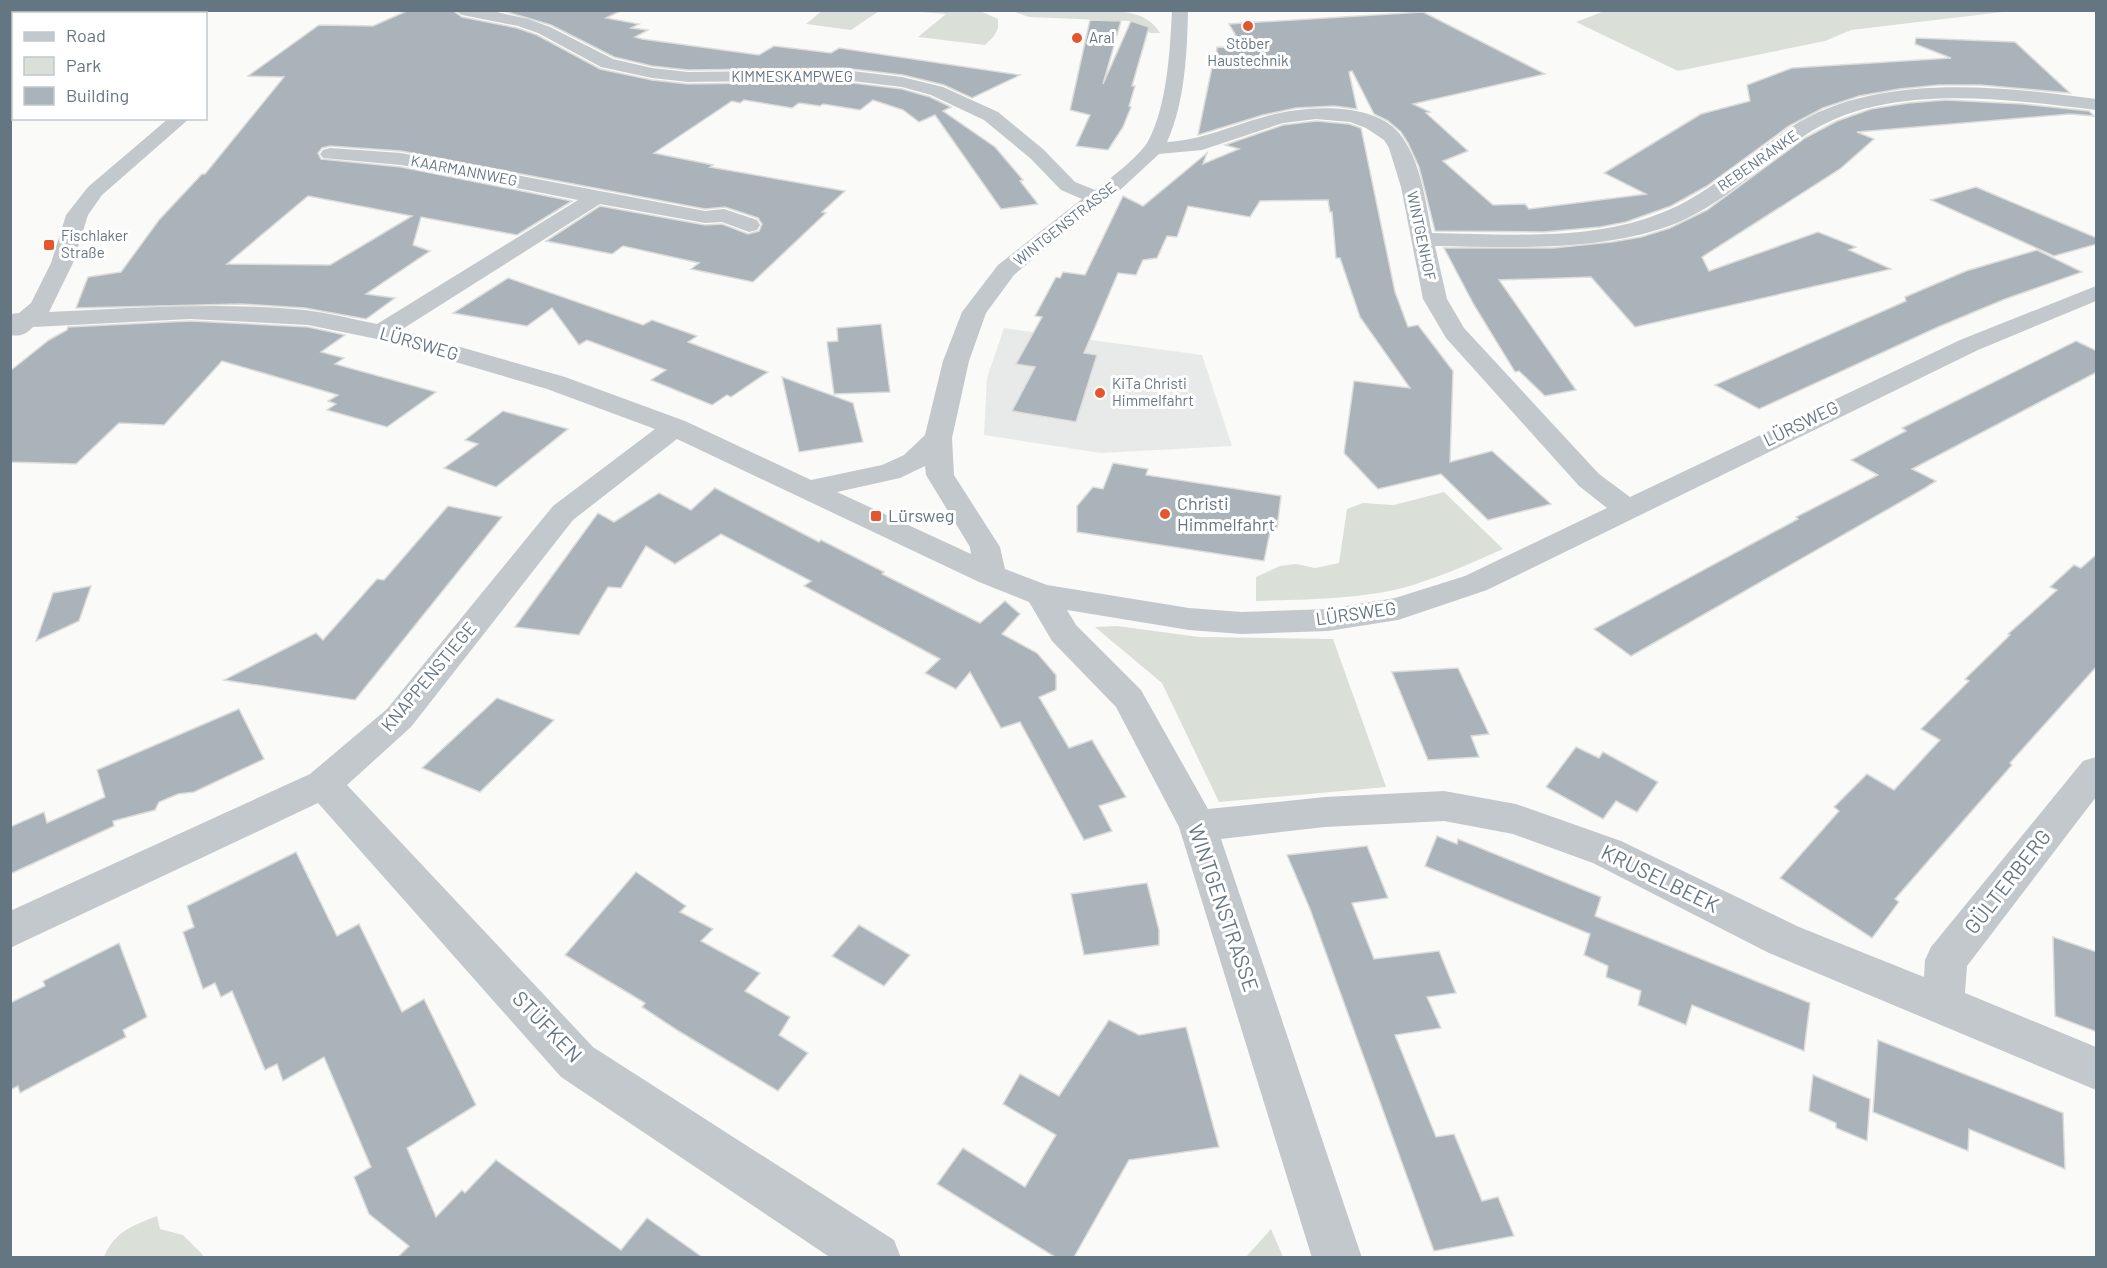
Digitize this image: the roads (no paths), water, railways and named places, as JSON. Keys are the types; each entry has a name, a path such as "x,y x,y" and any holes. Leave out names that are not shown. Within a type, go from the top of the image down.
{"street":[{"name":"KIMMESKAMPWEG","path":"462,10 522,22 544,30 607,63 652,73 699,77 844,75 902,82 937,91 991,116 1037,154 1068,186 1097,198"},
{"name":"WINTGENSTRASSE","path":"990,575 986,547 940,475 938,438 956,361 974,312 1006,270 1097,198 1154,148 1164,127 1171,99 1179,39 1180,10"},
{"name":"REBENRANKE","path":"1423,239 1536,240 1607,234 1660,222 1695,205 1818,119 1851,105 1907,96 1966,94 2029,95 2097,104"},
{"name":"WINTGENHOF","path":"1154,148 1177,148 1206,143 1274,120 1302,114 1332,114 1356,118 1378,127 1392,137 1402,152 1423,239 1433,295 1439,311 1455,333 1589,480 1629,508"},
{"path":"16,325 41,306 62,263 77,215 95,190 179,120"},
{"name":"KAARMANNWEG","path":"330,153 401,159 705,217 724,215 749,225"},
{"path":"381,332 597,198"},
{"name":"LÜRSWEG","path":"16,325 190,312 308,318 381,332 556,383 675,427 990,575 1041,595 1189,619 1242,623 1328,620 1398,609 1476,583 1969,345 2097,293"},
{"name":"KNAPPENSTIEGE","path":"10,930 323,784 399,718 563,513 675,427"},
{"path":"809,489 890,472 914,461 938,438"},
{"name":"WINTGENSTRASSE","path":"1041,595 1064,633 1129,699 1198,826 1337,1257"},
{"name":"GÜLTERBERG","path":"1943,1004 1946,960 2097,771"},
{"name":"STÜFKEN","path":"323,784 577,1062 876,1257"},
{"name":"KRUSELBEEK","path":"1198,826 1325,812 1444,806 1516,819 1607,852 1784,940 2097,1069"}],"place":[{"name":"Stöber Haustechnik","path":"1248,26"},
{"name":"Aral","path":"1077,38"},
{"name":"Fischlaker Straße","path":"49,245"},
{"name":"KiTa Christi Himmelfahrt","path":"1100,393"},
{"name":"Christi Himmelfahrt","path":"1165,514"},
{"name":"Lürsweg","path":"876,516"}]}
